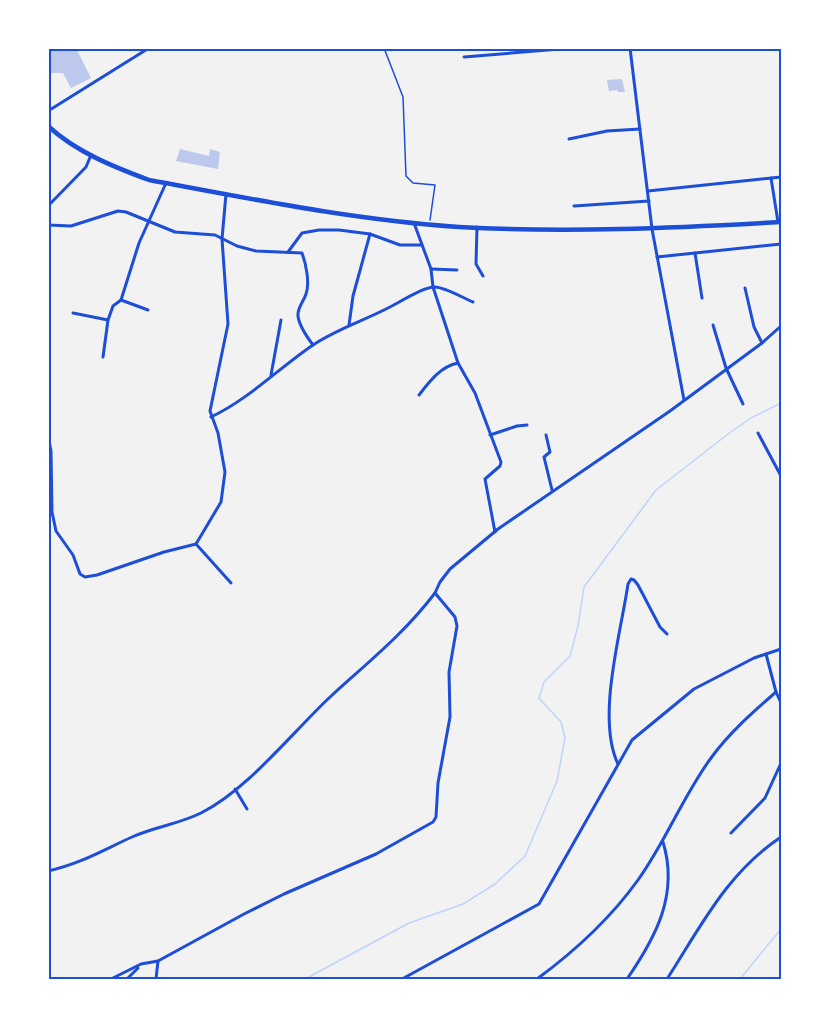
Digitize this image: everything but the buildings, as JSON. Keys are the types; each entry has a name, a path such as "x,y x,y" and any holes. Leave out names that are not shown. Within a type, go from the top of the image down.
{"highway":[{"path":"48,126 64,139 91,155 149,180 335,213 477,227 554,230 652,229 779,222"}],"street":[{"path":"48,111 147,48"},
{"path":"464,57 572,48"},
{"path":"630,48 652,229 684,400"},
{"path":"569,139 607,131 640,129"},
{"path":"48,206 86,167 91,155"},
{"path":"648,191 781,177"},
{"path":"771,178 779,222"},
{"path":"103,357 108,320 113,306 121,300 139,243 166,183"},
{"path":"48,436 51,451 50,511 56,531 73,555 80,574 85,577 97,575 164,552 196,544 221,502 225,483 218,433 211,417 212,396 228,324 222,239 226,194"},
{"path":"574,206 649,201"},
{"path":"48,225 70,226 118,211 135,214 175,232 211,234 237,246 256,251 299,252 304,256 308,291 299,308 298,316 303,330 313,345"},
{"path":"413,221 431,268 433,286 458,363 475,393 502,464 484,479 495,531"},
{"path":"477,227 476,264 483,276"},
{"path":"288,252 299,235 304,232 339,230 370,234 396,244 421,244"},
{"path":"349,325 353,296 370,234"},
{"path":"657,257 781,244"},
{"path":"695,253 702,298"},
{"path":"431,268 457,270"},
{"path":"211,417 271,377 313,345 349,325 376,315 433,286 472,302"},
{"path":"745,288 754,327 762,343"},
{"path":"121,300 148,310"},
{"path":"73,313 108,320"},
{"path":"271,377 281,320"},
{"path":"712,325 726,368 743,404"},
{"path":"48,871 84,861 138,834 201,813 235,789 268,760 335,693 393,642 435,592 450,569 495,531 552,490 613,451 762,343 781,326"},
{"path":"419,395 440,371 451,364 458,363"},
{"path":"490,435 527,425"},
{"path":"758,433 781,476"},
{"path":"546,435 550,452 544,458 552,490"},
{"path":"196,544 231,583"},
{"path":"618,764 611,736 610,694 628,584 631,579 634,579 638,585 660,627 667,634"},
{"path":"111,979 141,964 158,961 244,914 376,854 433,822 436,817 438,783 450,717 449,672 457,626 455,617 435,592"},
{"path":"402,979 538,904 580,835 632,740 694,689 754,658 781,649"},
{"path":"766,654 781,704"},
{"path":"537,979 596,930 639,879 711,759 749,717 776,692"},
{"path":"731,833 765,798 781,763"},
{"path":"235,789 247,809"},
{"path":"667,979 727,886 751,859 781,837"},
{"path":"627,979 642,958 668,895 668,858 662,841"},
{"path":"156,979 158,961"},
{"path":"127,979 141,964"}],"path":[{"path":"384,48 403,97 406,176 413,183 435,185 430,223"}],"waterway":[{"path":"305,979 409,923 463,904 495,884 525,856 557,781 565,738 561,722 539,698 544,682 570,656 578,626 584,587 656,490 728,434 751,418 781,403"},
{"path":"740,979 781,929"}]}
